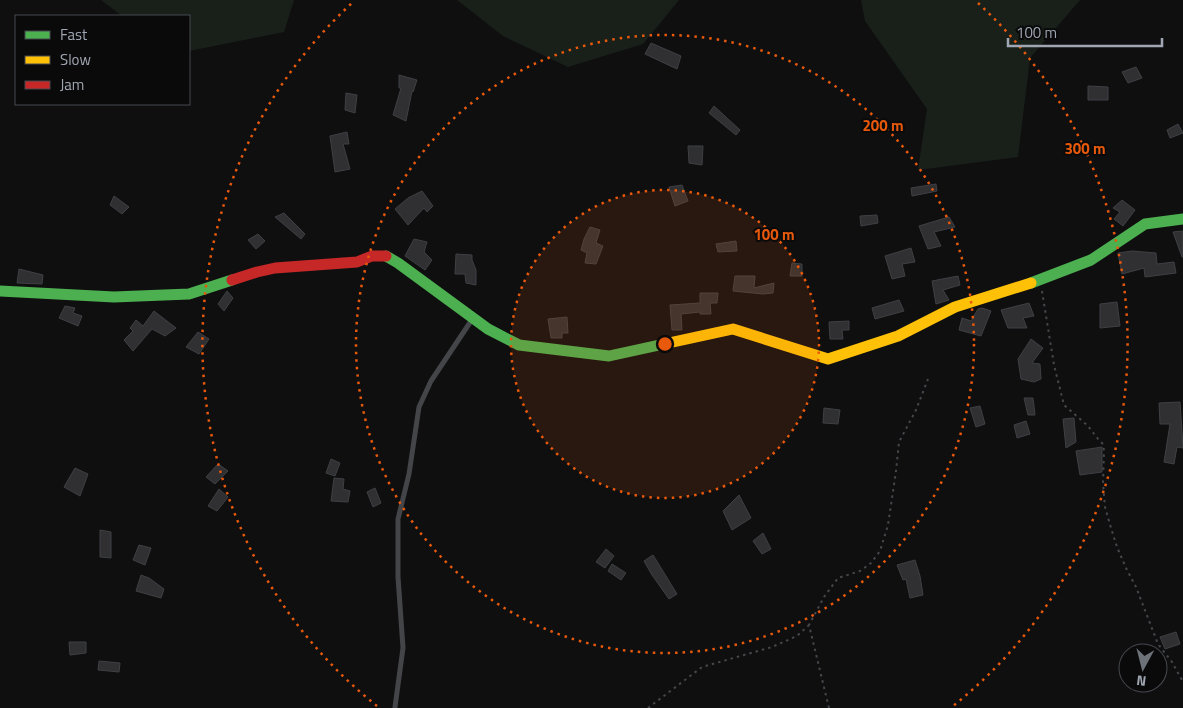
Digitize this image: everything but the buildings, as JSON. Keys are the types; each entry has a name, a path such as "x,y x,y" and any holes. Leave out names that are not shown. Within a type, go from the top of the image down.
{"street":[{"path":"0,291 114,297 189,294 275,268 357,262 372,256 386,256 488,329 519,345 609,356 732,329 828,359 898,336 955,307 1040,280 1091,260 1145,224 1183,219"}],"lane":[{"path":"395,707 403,648 398,577 398,520 409,474 419,407 431,381 474,318"}],"path":[{"path":"1040,280 1054,365 1064,405 1088,426 1103,444 1105,507 1117,547 1136,587 1158,644 1172,662 1183,682"},
{"path":"648,708 702,667 772,647 797,636 809,625 824,597 838,578 860,571 871,563 880,551 888,525 899,442 916,410 928,379"},
{"path":"809,625 829,708"}],"shaded area":[{"path":"101,0 294,0 284,32 190,51 190,15 121,15"},
{"path":"457,0 679,0 643,44 568,67 503,36"},
{"path":"861,0 1080,0 1030,58 1018,157 918,170 927,109 865,21"}],"traffic: fast":[{"path":"1031,283 1091,260 1145,224 1183,219"},
{"path":"386,256 488,329 519,345 609,356 664,344"},
{"path":"0,291 114,297 189,294 232,280"}],"traffic: slow":[{"path":"664,344 733,329 828,359 898,336 955,307 1031,283"}],"traffic: jam":[{"path":"232,280 275,268 357,262 372,256 386,256"}]}
